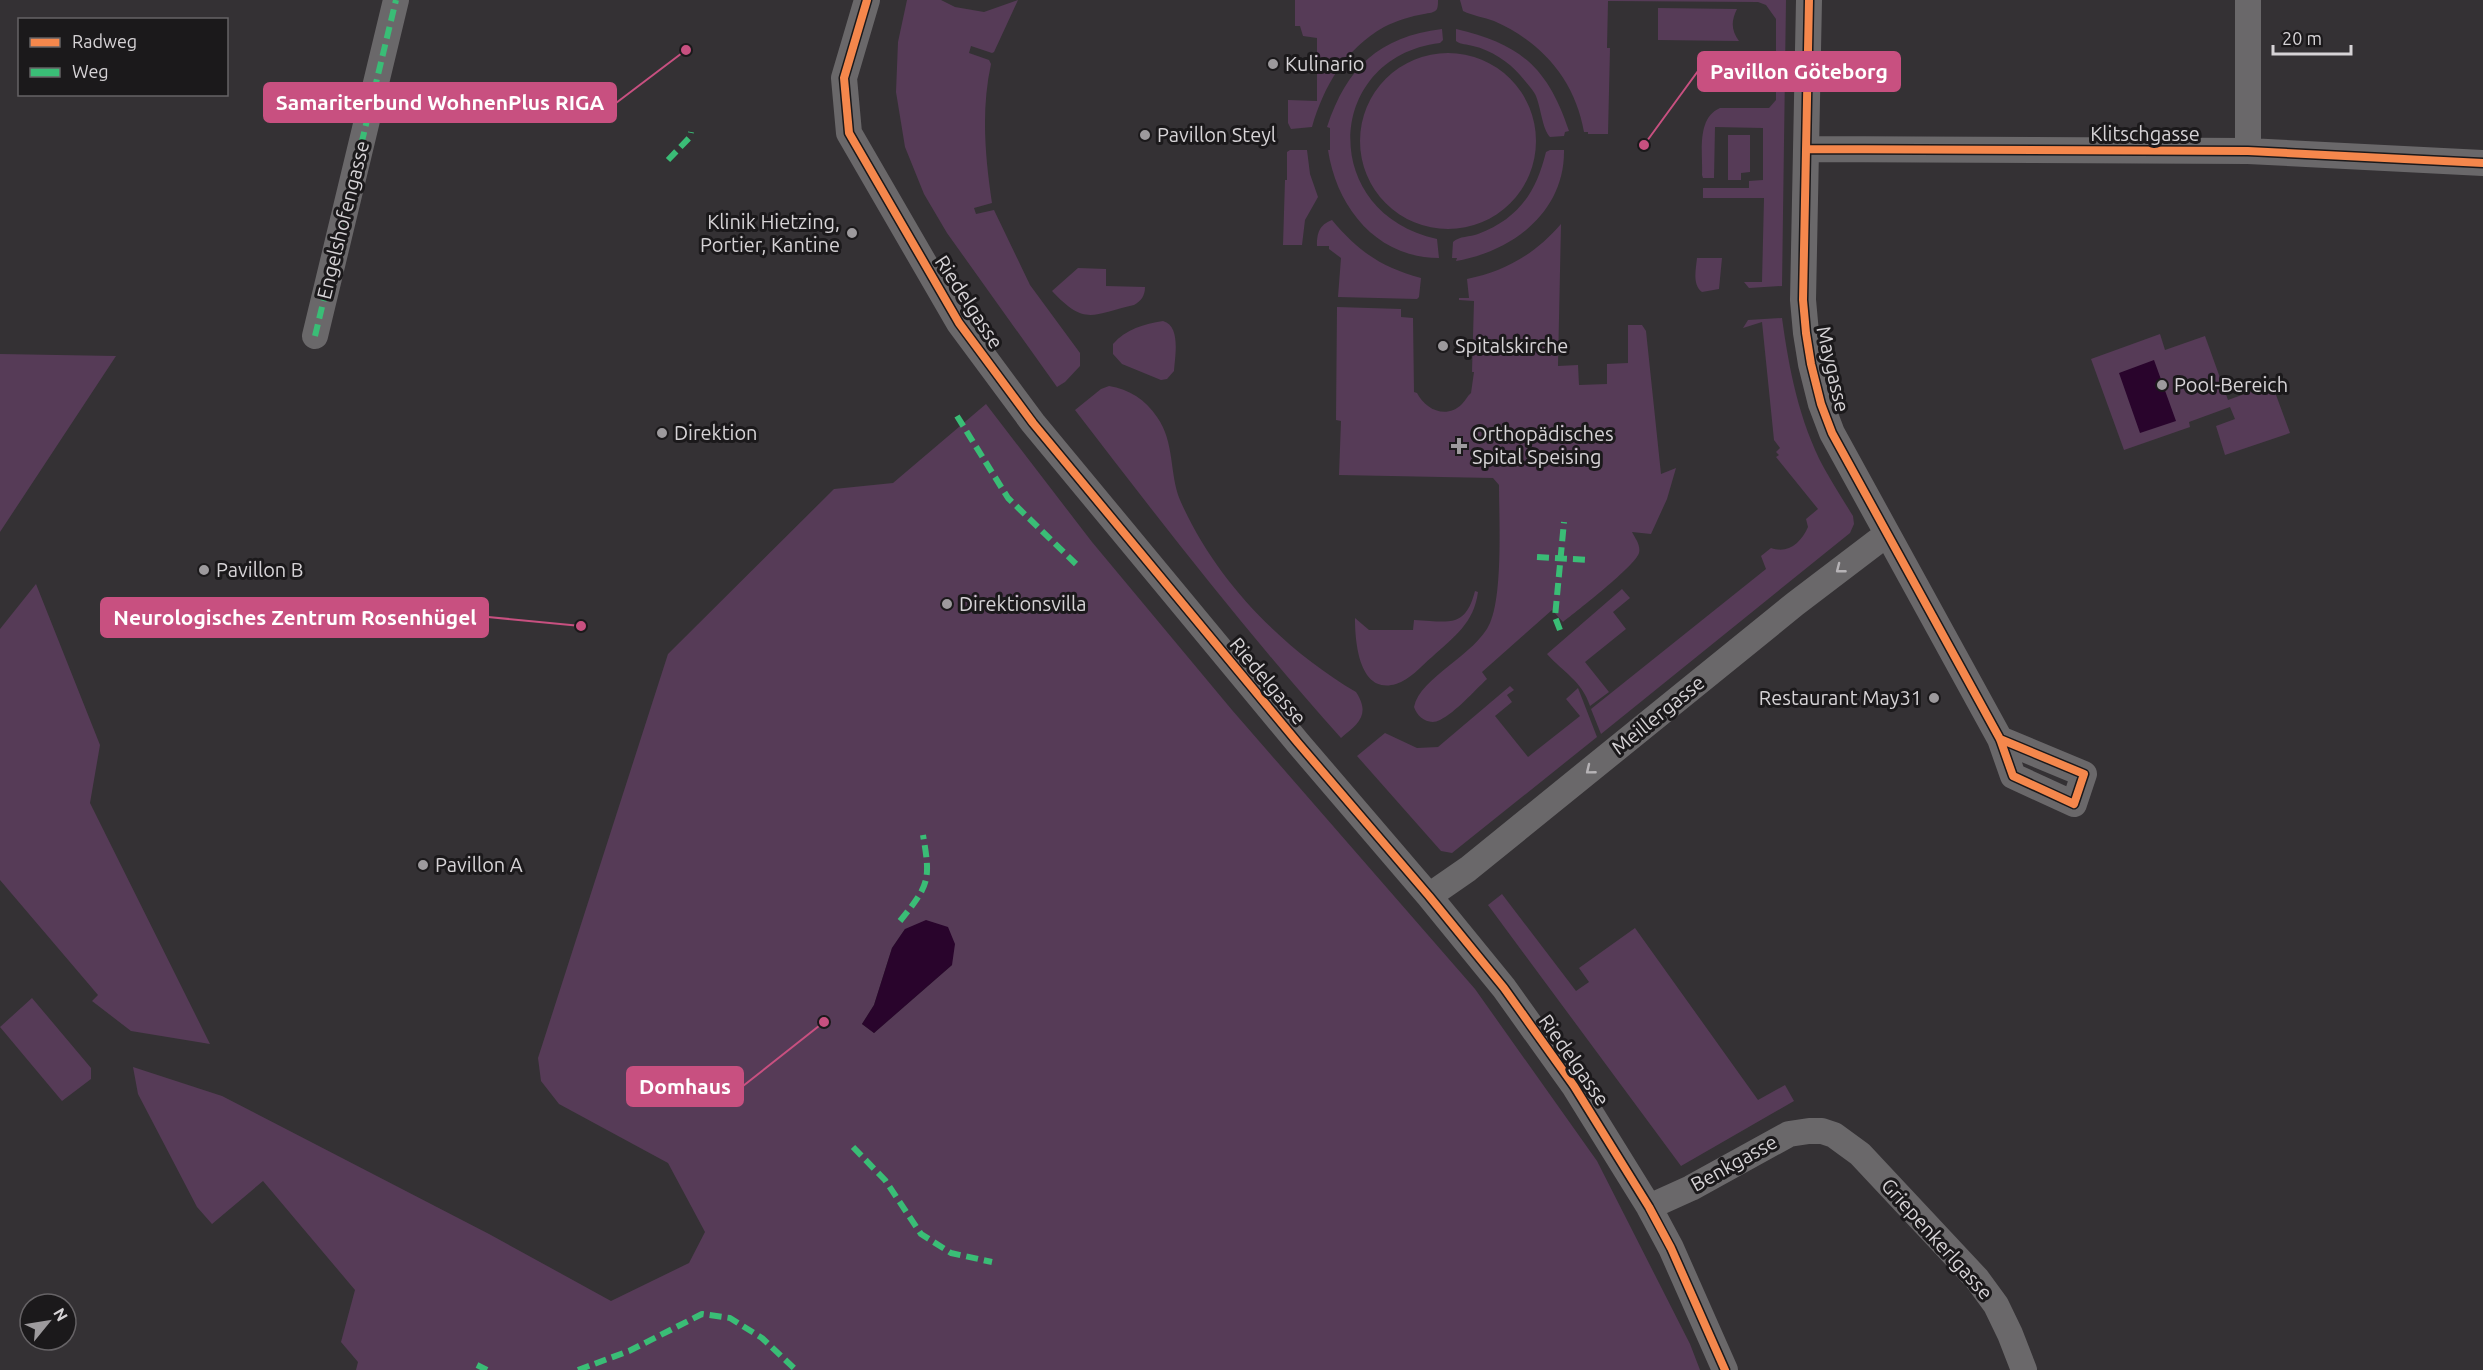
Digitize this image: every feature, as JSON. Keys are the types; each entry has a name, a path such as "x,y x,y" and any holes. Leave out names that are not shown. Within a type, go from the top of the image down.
{"street":[{"name":"Engelshofengasse","path":"315,336 396,0"},
{"name":"Riedelgasse","path":"867,0 844,78 849,133 959,323 1041,433 1298,743 1430,896 1504,988 1574,1086 1649,1207 1671,1248 1725,1370"},
{"name":"Maygasse","path":"1809,0 1803,300 1811,364 1821,404 1833,433 2000,739"},
{"path":"2248,0 2248,151"},
{"name":"Klitschgasse","path":"1807,149 2248,151 2483,163"},
{"name":"Meillergasse","path":"1430,896 1468,869 1795,604 1887,534"},
{"name":"Benkgasse","path":"1649,1207 1691,1188 1782,1137 1799,1132 1822,1131"},
{"name":"Griepenkerlgasse","path":"1822,1131 1845,1141 1860,1154 1977,1279 1996,1305 2024,1370"}],"shaded area":[{"path":"907,0 941,0 955,7 984,12 1018,0 994,52 971,46 969,53 989,60 991,64 986,99 985,133 992,203 974,208 976,214 994,210 1030,285 1080,353 1080,366 1057,387 947,233 924,194 905,147 896,92 898,42"},
{"path":"1295,0 1438,1 1435,11 1409,17 1384,27 1358,46 1347,57 1330,83 1312,127 1291,129 1288,123 1288,100 1317,101 1317,38 1303,36 1300,26 1295,26"},
{"path":"1460,0 1786,0 1782,286 1749,288 1744,282 1762,282 1764,198 1703,198 1703,188 1749,188 1749,181 1763,180 1763,128 1715,127 1714,178 1703,178 1702,175 1702,137 1707,120 1720,108 1769,108 1776,100 1776,19 1766,5 1758,2 1608,1 1607,48 1610,48 1608,134 1588,134 1584,132 1573,96 1554,65 1527,40 1511,30 1494,21 1463,11"},
{"path":"1658,8 1737,9 1733,25 1734,33 1739,41 1658,40"},
{"path":"1442,29 1443,40 1440,43 1402,54 1374,76 1357,104 1350,136 1355,169 1371,199 1398,224 1437,239 1439,258 1417,256 1397,249 1379,239 1364,226 1351,210 1333,172 1328,150 1330,150 1330,128 1327,127 1345,88 1368,58 1400,39"},
{"path":"1456,29 1498,42 1529,62 1552,91 1569,131 1565,132 1564,136 1550,137 1530,86 1505,61 1480,48 1456,41"},
{"path":"1448,53 1482,60 1497,68 1510,79 1521,92 1529,107 1536,141 1529,175 1521,190 1510,203 1497,214 1482,222 1448,229 1414,222 1399,214 1386,203 1375,190 1367,175 1360,141 1367,107 1375,92 1386,79 1399,68 1414,60"},
{"path":"1728,135 1750,135 1750,172 1741,173 1741,180 1728,180"},
{"path":"1307,150 1310,174 1318,197 1305,220 1302,245 1283,245 1287,152"},
{"path":"1564,150 1562,172 1556,192 1546,209 1532,225 1516,238 1497,248 1456,261 1457,258 1452,258 1455,240 1492,228 1504,221 1523,203 1537,180 1546,152"},
{"path":"1332,220 1361,250 1394,269 1421,278 1419,297 1417,299 1338,297 1341,258 1329,249 1329,246 1317,246 1320,230 1324,224"},
{"path":"1561,224 1558,366 1578,365 1579,385 1607,384 1607,364 1628,363 1628,325 1642,325 1646,331 1661,474 1676,468 1667,499 1651,534 1632,532 1639,547 1639,553 1627,568 1563,622 1552,610 1482,672 1487,679 1458,707 1436,722 1428,721 1421,717 1414,707 1418,696 1426,686 1483,635 1494,610 1499,575 1499,485 1493,478 1339,475 1341,421 1336,420 1337,307 1401,309 1401,317 1413,318 1414,392 1431,408 1443,412 1456,409 1471,393 1474,372 1472,372 1474,301 1459,300 1459,298 1469,298 1467,279 1481,276 1519,260 1541,244"},
{"path":"1697,258 1722,258 1719,289 1702,292 1699,289 1695,276"},
{"path":"1078,268 1106,269 1106,286 1145,287 1143,296 1134,305 1098,314 1081,313 1063,302 1052,291"},
{"path":"1782,318 1792,375 1808,432 1824,468 1853,516 1854,524 1850,533 1601,734 1591,709 1766,569 1761,556 1771,548 1783,550 1798,542 1808,527 1806,519 1818,509 1776,457 1779,455 1776,452 1780,448 1774,440 1762,322 1743,328 1748,320"},
{"path":"1163,321 1169,324 1176,342 1174,371 1167,379 1161,380 1122,364 1113,354 1113,344 1124,334 1142,326"},
{"name":"Pool-Bereich","path":"2160,334 2165,350 2205,336 2228,400 2272,384 2290,433 2225,455 2216,426 2235,419 2230,407 2189,422 2190,427 2124,450 2091,359"},
{"path":"0,354 116,356 0,532"},
{"path":"2154,360 2176,421 2140,433 2119,373"},
{"path":"1109,386 1136,396 1148,405 1157,417 1167,437 1180,500 1212,558 1232,584 1253,610 1302,655 1356,692 1362,713 1353,728 1341,738 1238,617 1075,410 1101,389"},
{"path":"986,404 1092,542 1232,710 1475,989 1597,1161 1690,1344 1700,1370 356,1370 358,1362 341,1342 355,1290 263,1181 212,1224 197,1207 138,1094 133,1067 222,1096 489,1234 611,1301 689,1263 705,1232 668,1163 559,1104 541,1081 538,1058 668,654 834,489 893,483","holes":["905,929 952,965 874,1033 862,1024 874,1005 892,948"]},
{"path":"36,584 100,745 90,803 210,1044 131,1031 92,1001 98,995 0,880 0,629"},
{"path":"1622,589 1630,598 1613,612 1626,629 1585,662 1609,692 1590,706 1587,697 1577,683 1547,654"},
{"path":"1475,591 1478,592 1476,603 1462,629 1411,676 1396,684 1384,685 1374,682 1367,674 1358,652 1355,618 1369,630 1413,630 1414,620 1445,622 1460,618 1471,603"},
{"path":"1510,686 1514,690 1507,695 1512,702 1495,716 1528,757 1580,716 1566,699 1578,688 1597,737 1452,853 1441,851 1357,756 1385,733 1417,748 1438,747"},
{"path":"1502,894 1576,991 1589,982 1579,968 1635,928 1758,1100 1785,1085 1794,1101 1681,1166 1488,905"},
{"path":"926,920 948,927 955,944 952,965 874,1033 862,1024 874,1005 892,948 905,929"},
{"path":"32,998 91,1068 91,1079 62,1101 0,1027"}],"marked path":[{"path":"315,336 396,0"},
{"path":"668,160 690,137 691,132"},
{"path":"957,416 1008,498 1076,564"},
{"path":"1560,630 1555,617 1564,522"},
{"path":"1537,557 1588,560"},
{"path":"900,921 917,899 925,882 927,863 923,835"},
{"path":"853,1147 885,1180 921,1234 951,1253 992,1262"},
{"path":"578,1370 629,1351 702,1314 730,1318 762,1338 796,1370"},
{"path":"477,1365 487,1370"}],"cycle path":[{"path":"867,0 844,78 849,133 959,323 1033,423 1504,988 1574,1086 1649,1207 1671,1248 1725,1370"},
{"path":"1809,0 1803,300 1811,364 1821,404 1832,433 2000,739 2013,776 2074,804 2084,774 2000,739"},
{"path":"1807,149 2248,151 2483,163"}],"place":[{"name":"Samariterbund WohnenPlus RIGA","path":"686,50"},
{"name":"Kulinario","path":"1273,64"},
{"name":"Pavillon Steyl","path":"1145,135"},
{"name":"Pavillon Göteborg","path":"1644,145"},
{"name":"Klinik Hietzing, Portier, Kantine","path":"852,233"},
{"name":"Spitalskirche","path":"1443,346"},
{"name":"Pool-Bereich","path":"2162,385"},
{"name":"Direktion","path":"662,433"},
{"name":"Orthopädisches Spital Speising","path":"1459,446"},
{"name":"Pavillon B","path":"204,570"},
{"name":"Direktionsvilla","path":"947,604"},
{"name":"Neurologisches Zentrum Rosenhügel","path":"581,626"},
{"name":"Restaurant May31","path":"1934,698"},
{"name":"Pavillon A","path":"423,865"},
{"name":"Domhaus","path":"824,1022"}]}
